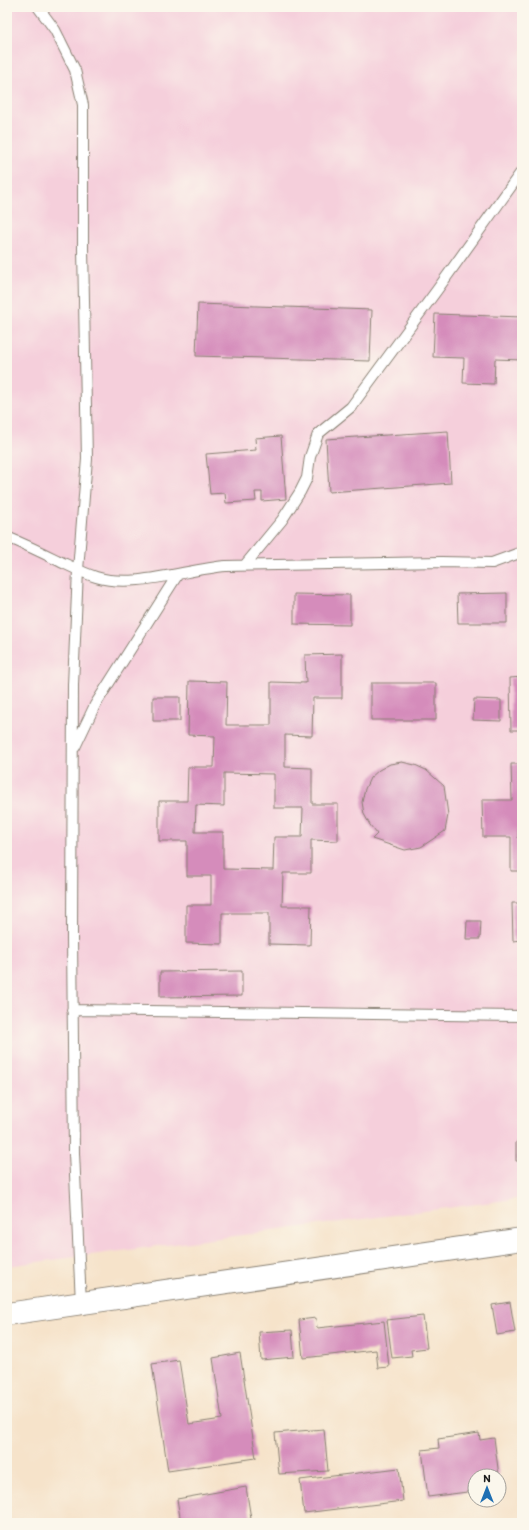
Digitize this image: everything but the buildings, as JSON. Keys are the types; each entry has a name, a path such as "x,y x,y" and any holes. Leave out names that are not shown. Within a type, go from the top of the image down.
{"main road":[{"path":"7,1314 522,1239"}],"lane":[{"path":"38,7 54,30 75,70 83,105 83,248 87,459 78,570 73,685 72,936 74,1153 81,1303"},
{"path":"245,565 282,520 300,492 306,478 310,457 318,434 351,407 522,171"},
{"path":"7,537 97,578 117,580 138,580 207,568 245,565 441,562 492,563 522,552"},
{"path":"73,751 95,705 178,574"},
{"path":"72,1010 522,1016"}],"shaded area":[{"path":"7,7 522,7 522,1198 7,1266"}]}
